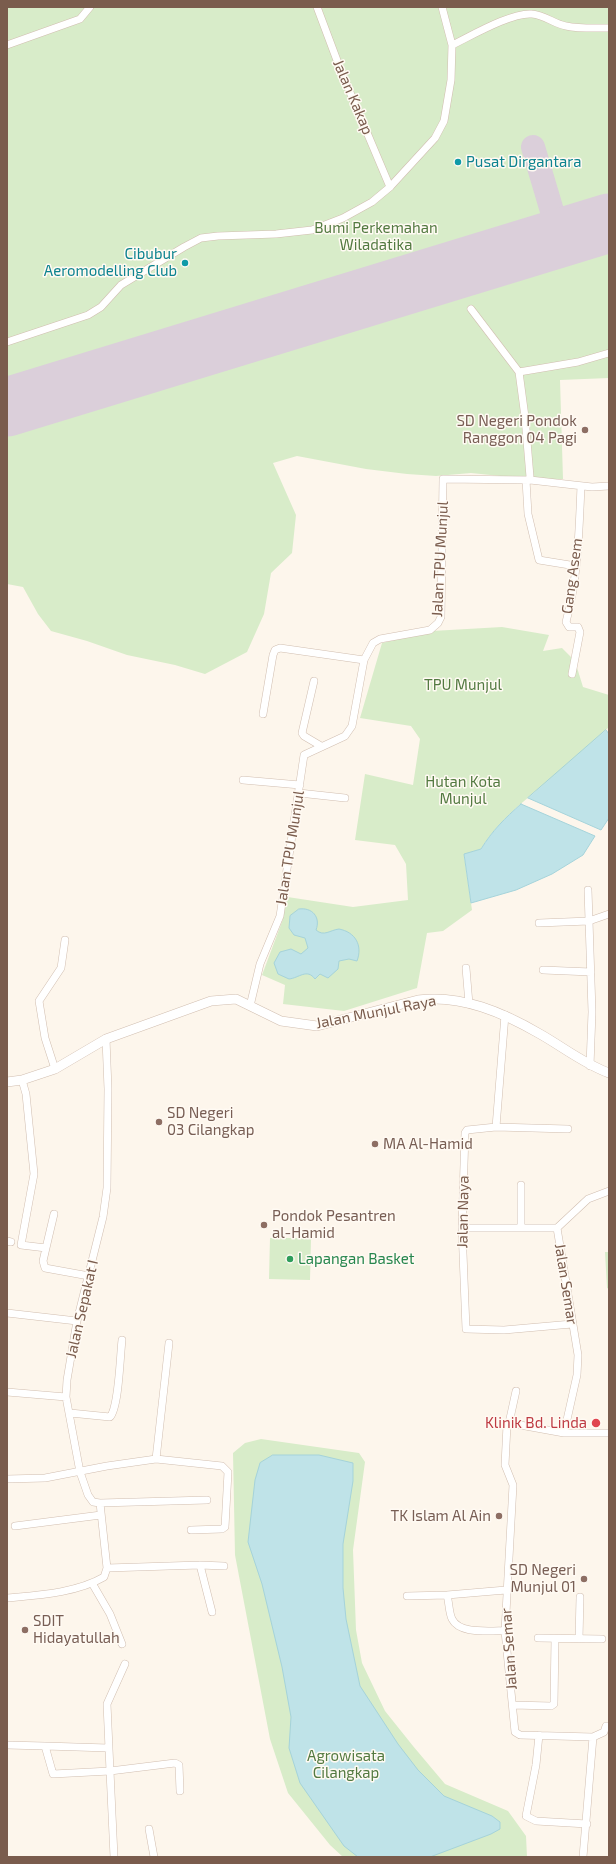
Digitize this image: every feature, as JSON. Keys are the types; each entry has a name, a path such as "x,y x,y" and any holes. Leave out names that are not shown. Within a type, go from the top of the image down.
{"street":[{"path":"7,45 80,19 90,7"},
{"name":"Jalan Kakap","path":"317,7 341,71 390,187"},
{"path":"7,342 88,315 102,307 122,285 201,238 276,234 312,230 343,218 372,202 390,187 435,138 444,121 451,80 452,44 442,7"},
{"path":"452,44 495,24 526,14 543,16 555,23 567,27 609,28"},
{"path":"471,309 519,372 525,417 528,514 539,560 576,566"},
{"path":"519,372 573,363 609,353"},
{"name":"Jalan TPU Munjul","path":"250,1006 260,964 280,916 304,755 346,736 350,732 364,660 373,643 380,639 430,630 438,623 441,609 443,479 528,478 581,486 609,486"},
{"name":"Gang Asem","path":"572,674 574,656 580,630 578,628 570,627 566,622 573,598 581,486"},
{"path":"263,714 275,650 280,648 364,660"},
{"path":"314,681 302,733 304,736 321,746"},
{"path":"243,780 300,785"},
{"path":"299,793 345,798"},
{"path":"588,890 591,972 590,1066"},
{"path":"539,922 589,922 609,914"},
{"path":"55,1069 45,1038 39,1001 61,968 65,940"},
{"path":"466,968 469,1004"},
{"path":"542,970 591,972"},
{"name":"Jalan Munjul Raya","path":"7,1082 22,1080 55,1069 106,1039 211,1001 236,999 281,1021 317,1026 378,1010 435,998 469,1004 505,1016 540,1034 590,1066 609,1073"},
{"path":"505,1016 496,1127 568,1129"},
{"name":"Jalan Sepakat I","path":"100,1503 93,1502 88,1495 80,1472 66,1397 67,1380 77,1321 103,1217 107,1188 108,1089 106,1039"},
{"path":"22,1080 26,1094 34,1174 21,1245 46,1248"},
{"name":"Jalan Naya","path":"496,1127 470,1129 465,1133 462,1228 466,1329 504,1330 572,1324"},
{"path":"521,1185 521,1227"},
{"path":"557,1228 588,1199 609,1192"},
{"path":"54,1214 43,1261 45,1268 89,1276"},
{"name":"Jalan Semar","path":"462,1228 557,1228 579,1367 564,1433"},
{"path":"7,1313 77,1321"},
{"path":"70,1413 110,1417 116,1400 122,1340"},
{"path":"156,1459 169,1343"},
{"name":"Jalan Semar","path":"516,1391 509,1423 507,1425 506,1465 513,1484 506,1590 505,1631 513,1705 514,1732 516,1734 593,1737"},
{"path":"7,1392 66,1397"},
{"path":"509,1423 564,1433 609,1433"},
{"path":"7,1480 45,1478 156,1459 222,1466 226,1468 228,1472 225,1528 192,1530"},
{"path":"7,1598 36,1595 92,1583 104,1577 108,1568 100,1503 208,1500"},
{"path":"15,1526 101,1515"},
{"path":"108,1568 200,1565 224,1566"},
{"path":"200,1565 212,1612"},
{"path":"92,1583 110,1614 122,1644"},
{"path":"407,1596 447,1595 506,1590"},
{"path":"447,1595 451,1618 457,1626 467,1629 505,1631"},
{"path":"579,1639 580,1597"},
{"path":"538,1638 602,1639"},
{"path":"513,1705 551,1706 554,1704 555,1639"},
{"path":"114,1857 107,1704 125,1664"},
{"path":"583,1857 587,1824 593,1737 604,1732 606,1726 609,1726"},
{"path":"539,1735 536,1765 526,1816 536,1821 587,1824"},
{"path":"7,1745 108,1748"},
{"path":"45,1746 53,1774 110,1771 178,1763 180,1769 180,1790"},
{"path":"149,1829 154,1857"}],"green space":[{"name":"Bumi Perkemahan Wiladatika","path":"7,7 609,7 609,378 560,380 563,479 530,479 471,473 436,476 407,474 366,469 297,456 273,463 296,515 292,553 271,573 264,614 247,652 205,674 175,665 127,655 87,641 51,631 38,614 23,587 7,584"},
{"path":"502,627 549,635 543,651 562,648 575,661 583,687 609,695 609,727 570,763 516,808 497,827 481,849 464,855 472,910 443,931 427,933 417,988 344,1011 283,1004 285,985 262,975 283,919 281,896 353,907 408,900 406,864 395,845 355,840 365,774 413,785 420,739 411,726 360,718 382,643 432,631"},
{"name":"Lapangan Basket","path":"270,1238 311,1238 310,1280 269,1279"},
{"path":"605,1252 609,1252 609,1289 607,1288"},
{"name":"Agrowisata Cilangkap","path":"261,1439 359,1453 365,1462 353,1550 356,1630 362,1663 385,1711 445,1784 508,1811 526,1836 527,1857 343,1857 330,1845 288,1793 270,1739 235,1555 233,1453 245,1443"}],"water":[{"path":"606,730 609,734 609,818 601,830 528,798"},
{"path":"521,804 595,836 583,855 552,874 516,890 471,903 464,854 481,849 499,825"},
{"path":"299,909 311,911 314,914 317,921 316,930 319,932 324,933 339,929 353,936 359,950 357,961 349,959 339,961 338,969 328,978 320,974 315,979 309,974 303,974 289,979 278,974 274,963 280,952 291,949 301,954 308,948 305,938 294,935 289,928 290,916"},
{"name":"Agrowisata Cilangkap","path":"273,1455 319,1455 353,1463 353,1481 343,1544 343,1588 346,1619 360,1686 398,1744 418,1770 444,1796 492,1816 500,1822 500,1829 491,1834 430,1857 358,1857 344,1846 300,1783 289,1748 291,1717 282,1667 262,1584 248,1542 255,1480 260,1463"}],"taxiway":[{"path":"533,147 560,238"}],"runway":[{"path":"7,407 609,223"}],"place":[{"name":"Pusat Dirgantara","path":"458,162"},
{"name":"Cibubur Aeromodelling Club","path":"185,263"},
{"name":"SD Negeri Pondok Ranggon 04 Pagi","path":"585,430"},
{"name":"SD Negeri 03 Cilangkap","path":"159,1122"},
{"name":"MA Al-Hamid","path":"375,1144"},
{"name":"Pondok Pesantren al-Hamid","path":"264,1225"},
{"name":"Lapangan Basket","path":"290,1259"},
{"name":"Klinik Bd. Linda","path":"596,1423"},
{"name":"TK Islam Al Ain","path":"499,1516"},
{"name":"SD Negeri Munjul 01","path":"584,1579"},
{"name":"SDIT Hidayatullah","path":"25,1630"}],"park label":[{"name":"TPU Munjul","path":"463,685"},
{"name":"Hutan Kota Munjul","path":"463,790"}]}
